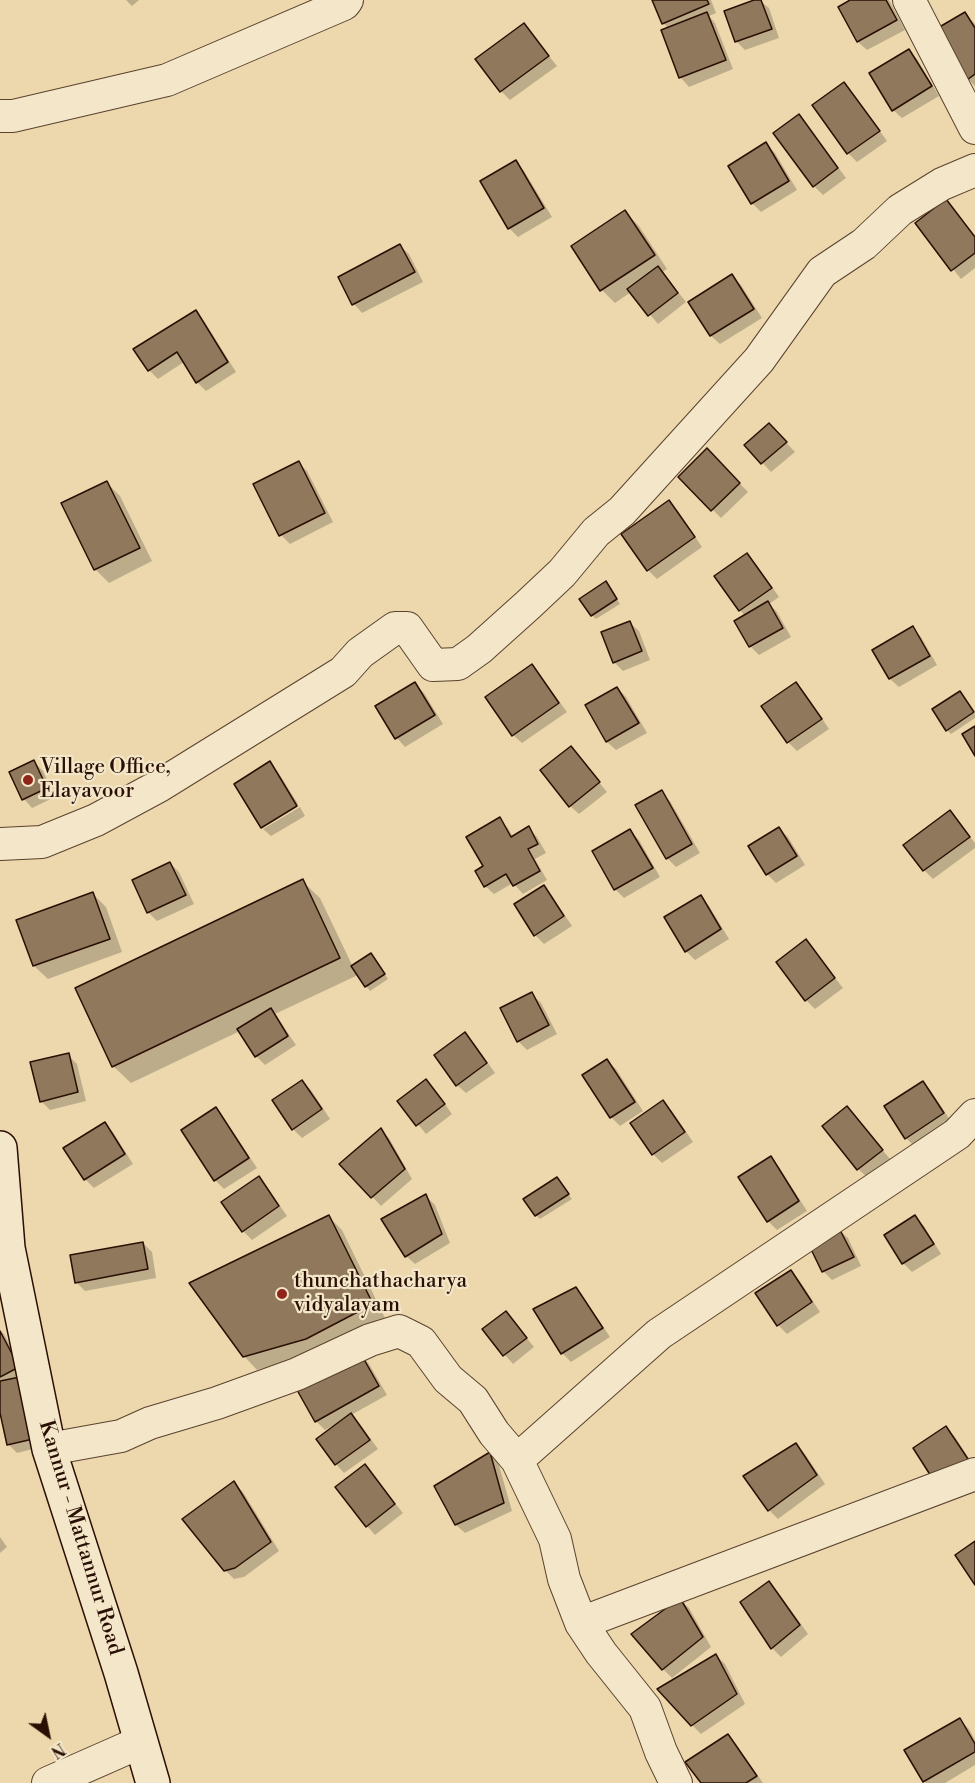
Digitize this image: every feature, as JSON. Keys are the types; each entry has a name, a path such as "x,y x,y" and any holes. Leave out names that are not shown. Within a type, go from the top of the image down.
{"main road":[{"name":"Kannur - Mattannur Road","path":"0,1148 4,1251 49,1449 121,1672 153,1783"}],"street":[{"path":"0,116 13,116 167,81 344,4 347,0"},
{"path":"909,0 975,128"},
{"path":"0,844 42,842 96,820 159,786 343,672 360,652 395,628 407,628 433,665 458,664 528,605 562,573 596,532 622,511 759,360 822,272 864,243 900,210 942,184 975,170"},
{"path":"518,1460 659,1334 957,1134 975,1115"},
{"path":"49,1449 120,1436 297,1374 370,1341 399,1331 421,1342 448,1379 473,1400 494,1433 518,1460 555,1539 564,1579 581,1623 601,1653 645,1708 661,1752 676,1783"},
{"path":"581,1623 975,1474"},
{"path":"48,1783 141,1742"}],"building":[{"path":"652,0 707,0 709,4 662,24"},
{"path":"754,0 761,0 772,29 735,42 724,11"},
{"path":"850,0 886,0 897,20 857,42 838,7"},
{"path":"707,12 726,60 679,78 661,30"},
{"path":"965,12 975,28 975,74 967,80 936,29"},
{"path":"524,23 549,56 500,92 475,59"},
{"path":"909,49 932,86 892,111 869,73"},
{"path":"844,82 880,131 847,154 812,105"},
{"path":"799,114 838,168 813,187 773,133"},
{"path":"766,142 789,181 751,204 728,166"},
{"path":"516,160 544,208 508,229 480,181"},
{"path":"946,199 975,237 975,253 951,271 915,223"},
{"path":"625,210 655,255 600,291 571,246"},
{"path":"400,244 415,272 352,305 338,277"},
{"path":"658,266 678,293 648,316 627,289"},
{"path":"732,274 754,309 710,336 688,302"},
{"path":"196,310 228,362 196,383 177,352 148,371 133,349"},
{"path":"769,423 787,442 761,464 744,445"},
{"path":"707,448 740,483 711,511 678,477"},
{"path":"299,461 325,513 279,536 253,484"},
{"path":"107,481 140,548 94,570 61,503"},
{"path":"669,500 695,537 647,571 621,534"},
{"path":"747,553 772,588 739,611 714,576"},
{"path":"606,581 617,599 591,616 579,599"},
{"path":"768,601 783,628 749,647 734,621"},
{"path":"630,621 642,651 613,663 601,632"},
{"path":"913,626 930,656 889,679 872,650"},
{"path":"532,664 559,703 512,736 485,697"},
{"path":"415,682 435,715 395,739 375,706"},
{"path":"796,682 822,719 787,743 761,706"},
{"path":"617,687 639,723 606,742 585,705"},
{"path":"960,691 974,712 946,731 932,709"},
{"path":"975,726 975,756 962,734"},
{"path":"571,746 600,782 569,807 540,770"},
{"name":"Village Office, Elayavoor","path":"34,760 47,788 22,800 9,772"},
{"path":"270,761 297,806 261,828 234,784"},
{"path":"662,790 692,844 666,859 635,805"},
{"path":"950,810 970,837 923,871 903,845"},
{"path":"500,817 511,837 529,826 538,844 528,849 540,871 513,886 506,874 484,887 475,871 483,866 466,837"},
{"path":"779,827 797,856 766,875 748,846"},
{"path":"630,829 653,868 614,890 592,851"},
{"path":"170,862 186,895 147,913 132,880"},
{"path":"303,879 340,958 112,1067 75,988"},
{"path":"544,885 564,916 534,936 514,904"},
{"path":"93,892 110,939 33,966 16,920"},
{"path":"701,895 721,929 685,952 664,917"},
{"path":"806,939 835,978 805,1001 776,962"},
{"path":"371,953 385,974 365,987 351,966"},
{"path":"532,992 549,1025 517,1042 500,1008"},
{"path":"271,1008 288,1036 255,1057 237,1029"},
{"path":"465,1032 487,1063 456,1086 434,1055"},
{"path":"69,1053 78,1092 40,1102 30,1062"},
{"path":"607,1059 635,1102 610,1118 582,1075"},
{"path":"426,1079 445,1104 416,1126 397,1101"},
{"path":"302,1080 322,1109 292,1130 272,1100"},
{"path":"923,1081 944,1113 905,1139 884,1106"},
{"path":"663,1100 685,1132 652,1155 630,1123"},
{"path":"847,1106 883,1150 857,1170 822,1126"},
{"path":"216,1107 249,1158 214,1181 181,1130"},
{"path":"105,1122 125,1154 84,1180 63,1148"},
{"path":"381,1128 405,1169 371,1198 339,1164"},
{"path":"771,1156 799,1201 767,1222 738,1177"},
{"path":"259,1176 279,1206 242,1232 221,1202"},
{"path":"557,1177 569,1194 535,1216 523,1199"},
{"path":"426,1194 442,1234 405,1257 381,1219"},
{"name":"thunchathacharya vidyalayam","path":"329,1215 373,1304 306,1339 243,1357 189,1283"},
{"path":"915,1215 934,1244 902,1264 884,1235"},
{"path":"839,1228 854,1257 822,1272 808,1243"},
{"path":"143,1242 148,1269 75,1283 70,1255"},
{"path":"791,1270 812,1302 777,1326 755,1293"},
{"path":"576,1287 603,1328 561,1354 533,1309"},
{"path":"506,1311 527,1338 503,1356 482,1329"},
{"path":"0,1331 19,1367 0,1377"},
{"path":"361,1354 379,1386 315,1422 297,1390"},
{"path":"20,1377 33,1439 7,1445 0,1413 0,1381"},
{"path":"351,1413 370,1440 335,1465 316,1439"},
{"path":"946,1426 970,1462 936,1484 913,1448"},
{"path":"796,1443 817,1475 768,1511 743,1476"},
{"path":"490,1452 504,1503 455,1525 434,1486"},
{"path":"365,1464 395,1504 366,1527 335,1487"},
{"path":"234,1481 271,1542 235,1568 224,1571 182,1519"},
{"path":"975,1541 975,1585 955,1555"},
{"path":"769,1581 800,1625 771,1649 740,1602"},
{"path":"680,1598 703,1637 662,1670 631,1634"},
{"path":"716,1654 737,1694 691,1726 657,1689"},
{"path":"960,1718 975,1744 975,1752 923,1782 904,1750"},
{"path":"728,1734 757,1776 746,1783 701,1783 685,1762"}],"place":[{"name":"Village Office, Elayavoor","path":"28,780"},
{"name":"thunchathacharya vidyalayam","path":"282,1294"}]}
